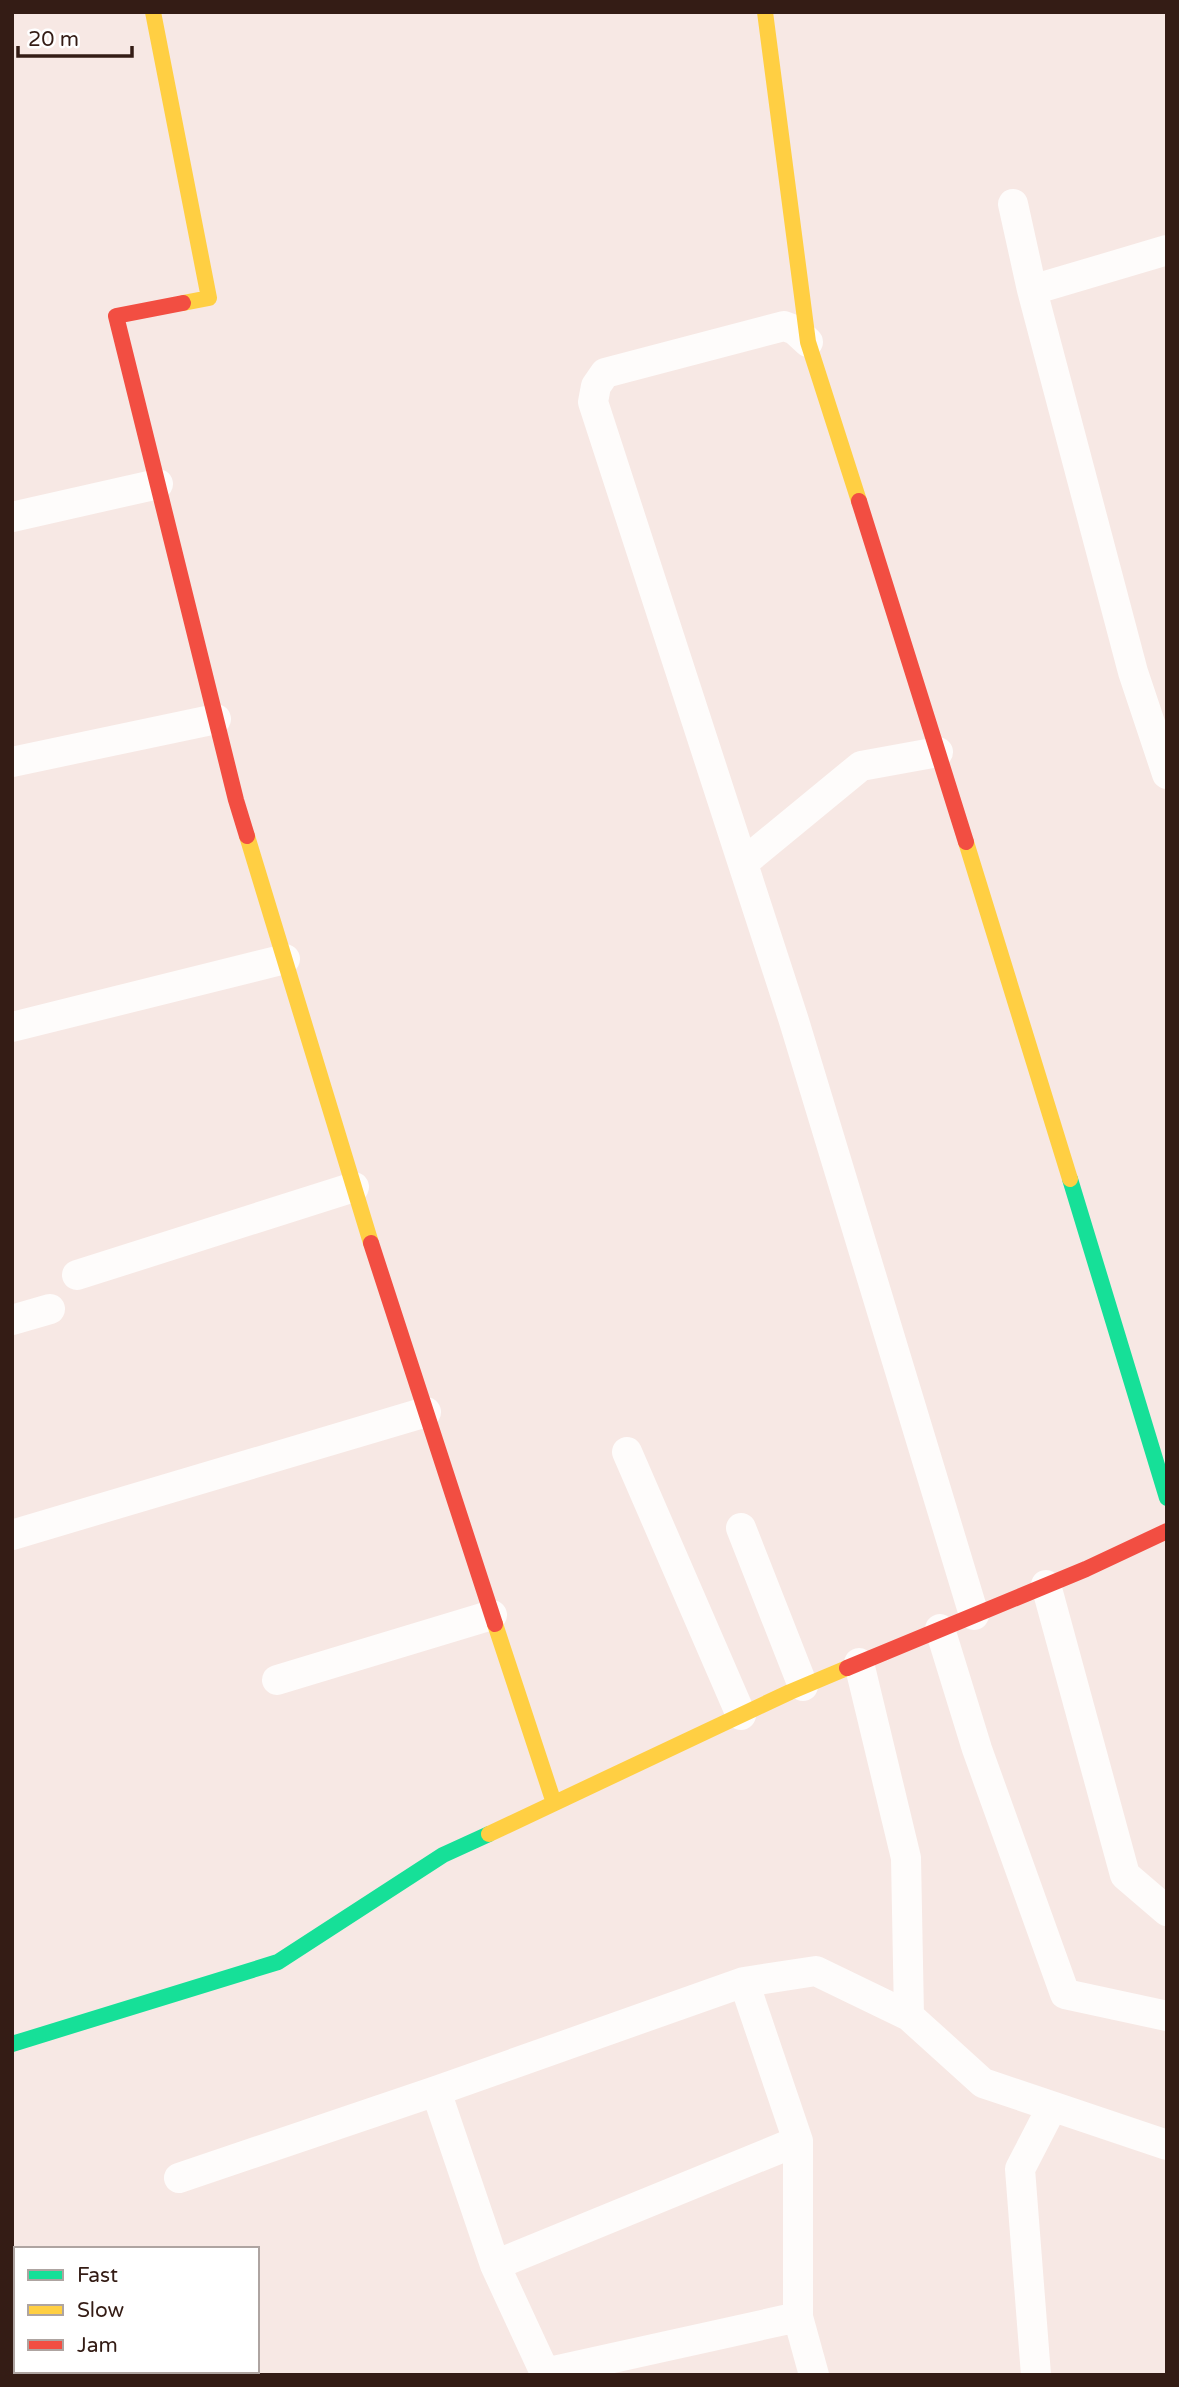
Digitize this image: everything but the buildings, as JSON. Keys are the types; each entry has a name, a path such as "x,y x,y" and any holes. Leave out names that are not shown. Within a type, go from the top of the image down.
{"street":[{"path":"153,12 209,298 116,316 236,800 354,1187 554,1803"},
{"path":"765,12 808,342 938,752 1167,1498"},
{"path":"1013,204 1032,290 1133,672 1167,774"},
{"path":"1032,290 1167,250"},
{"path":"808,342 795,330 784,326 605,373 596,386 593,401 802,1047 974,1615"},
{"path":"12,517 158,484"},
{"path":"12,762 216,719"},
{"path":"743,863 860,766 938,752"},
{"path":"12,1027 285,959"},
{"path":"77,1275 354,1187"},
{"path":"12,1320 50,1309"},
{"path":"12,1535 426,1412"},
{"path":"627,1452 741,1715"},
{"path":"740,1528 803,1686"},
{"path":"12,2044 278,1962 443,1855 803,1686 1046,1585 1167,1531"},
{"path":"1046,1585 1125,1875 1167,1911"},
{"path":"278,1680 492,1615"},
{"path":"940,1629 977,1749 1065,1994 1167,2016"},
{"path":"859,1663 906,1858 909,2016"},
{"path":"179,2178 744,1982 816,1971 909,2016 983,2083 1167,2145"},
{"path":"744,1982 798,2141 798,2317 814,2375"},
{"path":"436,2091 495,2265 545,2372 798,2317"},
{"path":"1036,2375 1020,2169 1052,2107"},
{"path":"495,2265 798,2141"}],"traffic: fast":[{"path":"1070,1179 1167,1498"},
{"path":"12,2044 278,1962 443,1855 489,1834"}],"traffic: slow":[{"path":"153,12 209,298 183,303"},
{"path":"765,12 808,342 859,501"},
{"path":"247,836 371,1243"},
{"path":"966,842 1070,1179"},
{"path":"495,1624 554,1803"},
{"path":"489,1834 790,1692 847,1668"}],"traffic: jam":[{"path":"183,303 116,316 247,836"},
{"path":"859,501 966,842"},
{"path":"371,1243 495,1624"},
{"path":"847,1668 1086,1569 1167,1531"}]}
